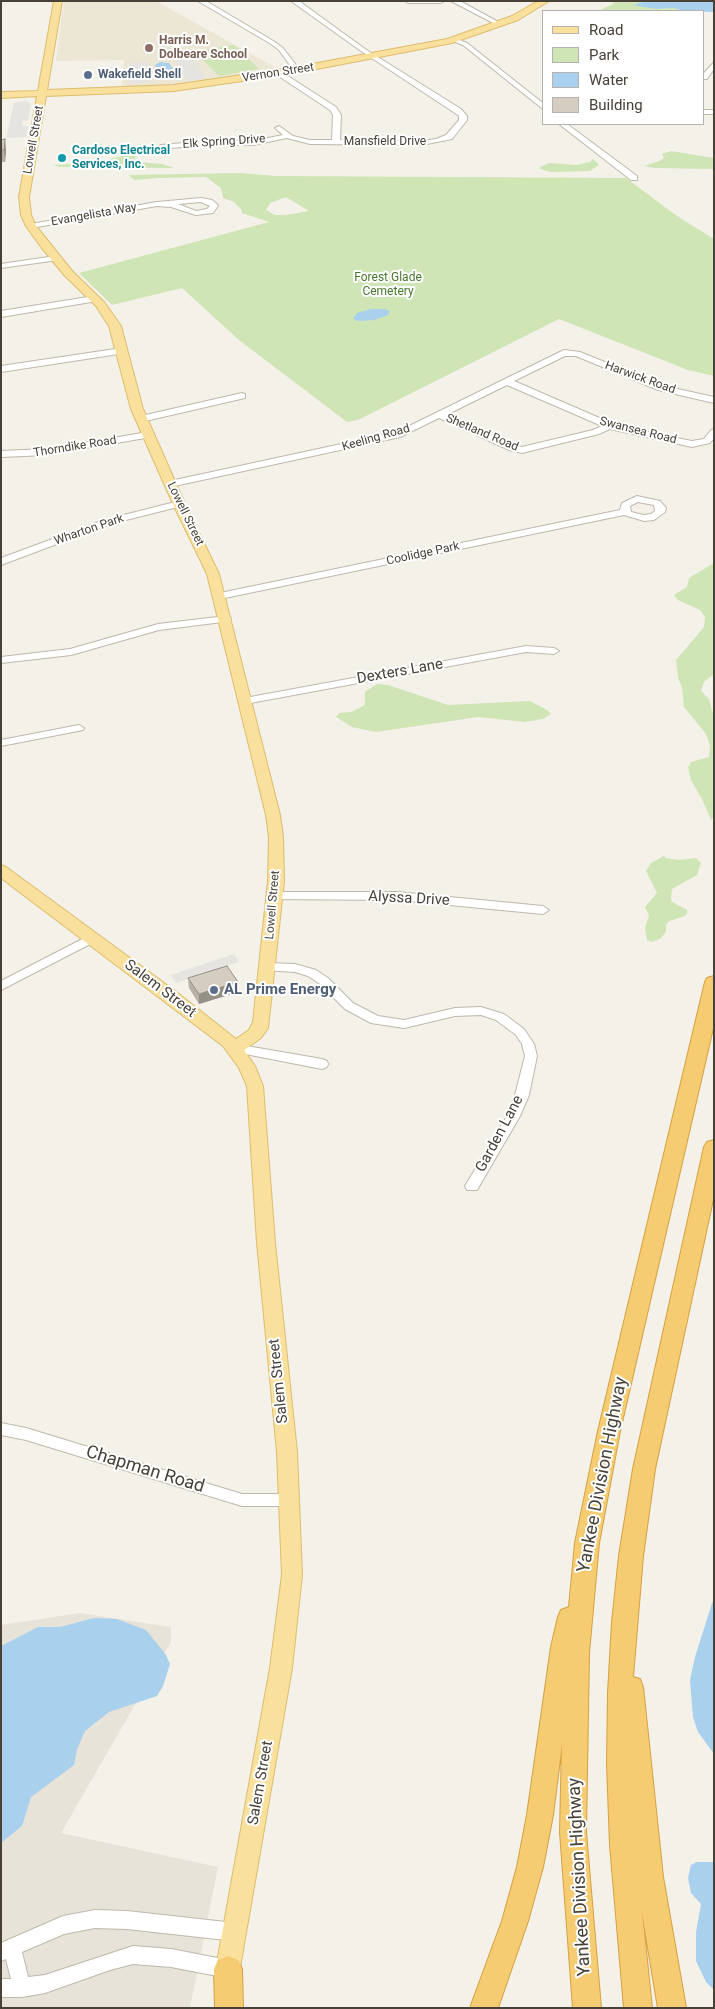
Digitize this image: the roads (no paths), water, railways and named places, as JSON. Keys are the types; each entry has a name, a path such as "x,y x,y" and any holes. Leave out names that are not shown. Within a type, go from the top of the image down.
{"highway":[{"name":"Yankee Division Highway","path":"587,2008 574,1814 576,1653 587,1543 609,1431 714,982"},
{"path":"638,2008 622,1836 620,1702 624,1622 630,1556 644,1469 714,1148"},
{"path":"484,2008 513,1929 530,1867 563,1647 587,1543"},
{"path":"624,1622 650,1877 672,2008"},
{"path":"228,1969 229,2008"}],"main road":[{"name":"Lowell Street","path":"58,1 24,197 25,209 31,226 55,258 113,322 133,399 179,504 211,568 226,620 274,821 276,852 274,896 260,1028 250,1039 235,1048"},
{"name":"Vernon Street","path":"6,95 174,88 280,73 455,40 523,14 545,1"},
{"path":"6,95 32,100 41,105"},
{"name":"Salem Street","path":"1,870 200,1019 235,1048 251,1073 257,1099 264,1214 290,1500 292,1548 289,1603 281,1668 220,2008"}],"street":[{"path":"202,1 274,43 281,49 289,64 296,70"},
{"path":"294,1 373,56"},
{"path":"408,1 441,1"},
{"path":"454,1 499,24"},
{"path":"455,40 465,44 542,106"},
{"name":"Mansfield Drive","path":"287,136 310,142 434,142 451,135 463,122 463,116 460,113 373,56"},
{"path":"705,77 714,64"},
{"path":"280,73 333,109 336,115 336,143"},
{"path":"705,77 714,77"},
{"path":"564,125 634,178"},
{"path":"279,128 287,136"},
{"name":"Elk Spring Drive","path":"161,147 207,143 253,143 287,136"},
{"name":"Evangelista Way","path":"31,226 157,204 202,200 214,206 210,211 196,213 172,205 157,204"},
{"path":"1,266 55,258"},
{"path":"1,314 94,299"},
{"path":"1,369 122,351"},
{"name":"Keeling Road","path":"170,484 398,435 558,354 568,352"},
{"name":"Harwick Road","path":"568,352 578,354 654,386 714,400"},
{"name":"Swansea Road","path":"506,382 610,426 692,444 707,441 714,432"},
{"path":"141,419 242,396"},
{"name":"Shetland Road","path":"440,415 512,448 522,450 596,432 610,426"},
{"name":"Thorndike Road","path":"1,454 47,452 148,435"},
{"name":"Wharton Park","path":"1,562 107,522 179,504"},
{"name":"Coolidge Park","path":"220,596 626,512"},
{"path":"1,660 71,652 163,626 226,620"},
{"name":"Dexters Lane","path":"245,701 528,648 554,651"},
{"path":"1,743 79,728"},
{"name":"Alyssa Drive","path":"274,896 397,896 543,910"},
{"path":"1,986 92,938"},
{"name":"Garden Lane","path":"267,967 295,968 312,973 324,981 349,1006 375,1020 404,1024 455,1012 481,1011 500,1018 520,1032 528,1044 531,1056 522,1095 513,1116 472,1186"},
{"path":"235,1048 322,1064"},
{"name":"Chapman Road","path":"1,1430 26,1434 242,1500 290,1500"},
{"path":"22,1988 6,1950 63,1925 95,1919 127,1920 235,1932"},
{"path":"1,1988 22,1988 45,1984 110,1961 133,1955 171,1958 228,1969"}],"water":[{"path":"645,1 714,1 714,12 674,8 656,9 633,5"},
{"path":"160,62 169,63 179,78 157,77 155,65"},
{"path":"371,309 390,311 388,315 374,320 359,321 353,319 357,313"},
{"path":"714,1597 714,1754 698,1732 693,1717 690,1680 695,1657"},
{"path":"94,1618 117,1619 146,1630 166,1655 170,1664 163,1686 157,1696 109,1712 85,1731 77,1749 74,1765 31,1797 22,1826 1,1843 1,1646 38,1627 60,1627"},
{"path":"697,1862 714,1862 714,1990 706,1982 696,1961 696,1932 701,1904 691,1893 688,1878 691,1865"}],"place":[{"name":"Harris M. Dolbeare School","path":"149,48"},
{"name":"Wakefield Shell","path":"88,75"},
{"name":"Cardoso Electrical Services, Inc.","path":"62,158"},
{"name":"AL Prime Energy","path":"214,990"}],"park label":[{"name":"Forest Glade Cemetery","path":"388,285"}]}
